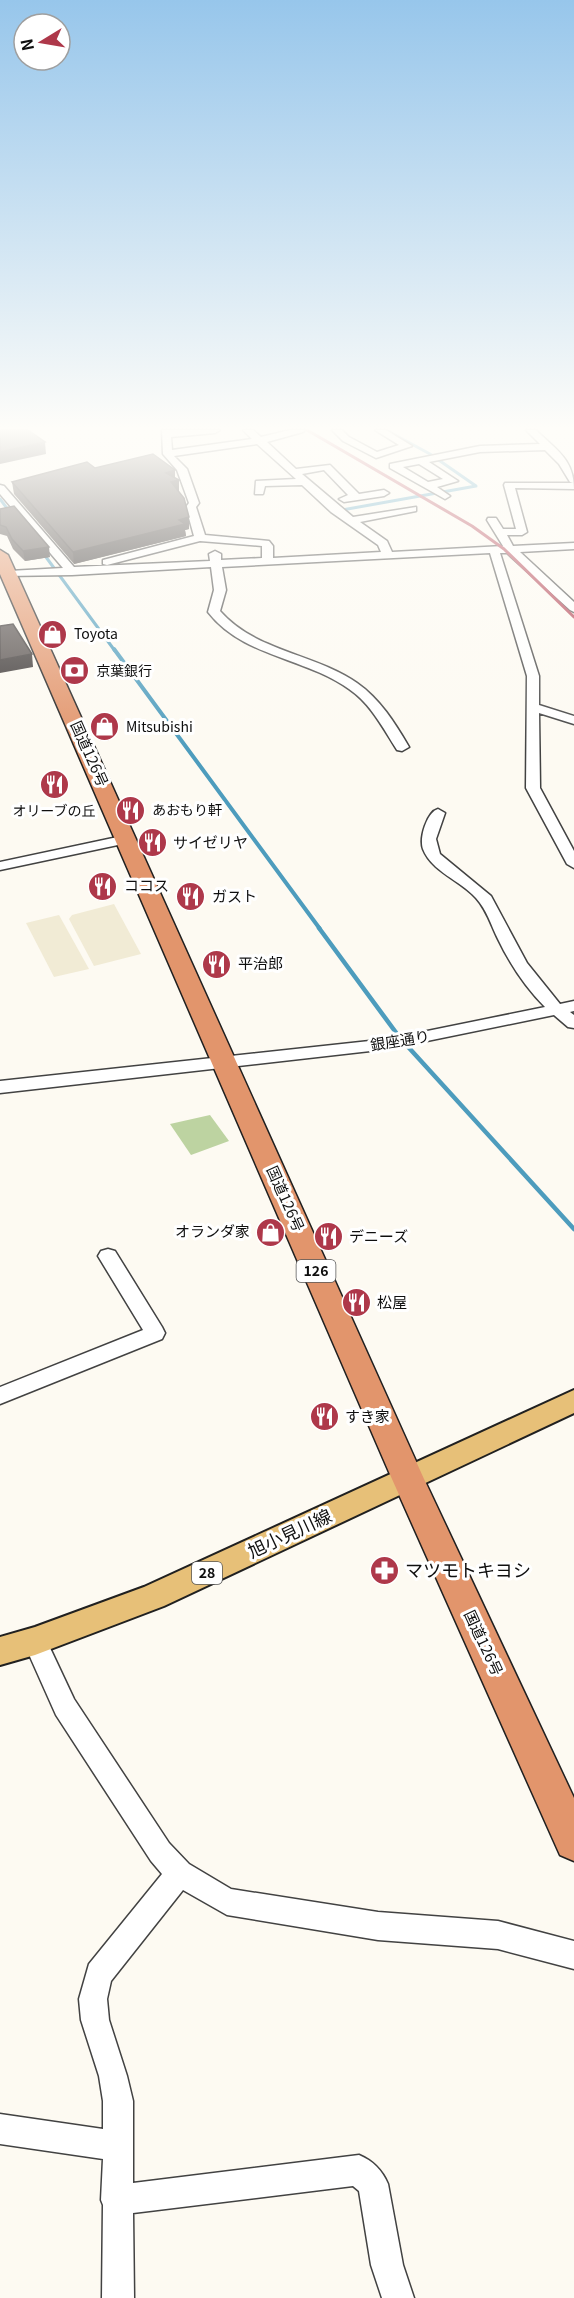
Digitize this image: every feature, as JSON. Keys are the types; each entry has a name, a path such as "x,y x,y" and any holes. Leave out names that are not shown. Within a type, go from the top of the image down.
{"highway":[{"name":"国道126号","path":"3,568 225,1062 408,1479 574,1841"}],"main road":[{"name":"旭小見川線","path":"0,1651 35,1641 154,1597 574,1401"}],"street":[{"path":"42,537 72,572"},
{"path":"374,537 382,543 388,555"},
{"path":"503,537 510,549 574,608"},
{"path":"72,572 206,539 265,543 268,546 267,561"},
{"path":"206,539 217,564 220,590 214,612 233,631 266,648 313,665 353,686 387,719 402,747"},
{"path":"3,568 72,572 574,546"},
{"path":"494,550 533,676 533,788 574,864"},
{"path":"533,707 574,720"},
{"path":"438,813 429,837 429,847 436,858 481,894 493,911 516,959 531,983 556,1011 574,1023"},
{"path":"0,866 126,840"},
{"name":"銀座通り","path":"0,1087 404,1041 574,1006"},
{"path":"0,1396 155,1333 108,1256"},
{"path":"35,1641 65,1707 160,1852 180,1873 227,1902 378,1926 498,1935 574,1955"},
{"path":"118,2298 116,2199 118,2101 113,2076 95,2020 93,1999 99,1974 180,1873"},
{"path":"0,2129 117,2146"},
{"path":"116,2199 359,2170 373,2184 387,2265 398,2298"}],"shaded area":[{"path":"114,904 141,954 94,966 69,919 72,915"},
{"path":"59,915 89,969 54,977 26,923"}],"green space":[{"path":"210,1115 229,1141 191,1155 170,1124"}],"building":[{"path":"11,537 41,537 49,547 23,551"},
{"path":"60,537 132,537 73,552"},
{"path":"13,624 32,654 0,660 0,626"}],"waterway":[{"path":"43,553 115,651"},
{"path":"114,649 320,929"},
{"path":"319,928 400,1038 574,1229"}],"railway":[{"path":"488,537 504,549 574,617"}],"place":[{"name":"Toyota","path":"53,634"},
{"name":"京葉銀行","path":"75,671"},
{"name":"Mitsubishi","path":"105,727"},
{"name":"オリーブの丘","path":"54,784"},
{"name":"あおもり軒","path":"131,810"},
{"name":"サイゼリヤ","path":"152,843"},
{"name":"ココス","path":"103,886"},
{"name":"ガスト","path":"191,897"},
{"name":"平治郎","path":"217,964"},
{"name":"オランダ家","path":"271,1232"},
{"name":"デニーズ","path":"328,1237"},
{"name":"松屋","path":"356,1303"},
{"name":"すき家","path":"324,1417"},
{"name":"マツモトキヨシ","path":"384,1571"}]}
